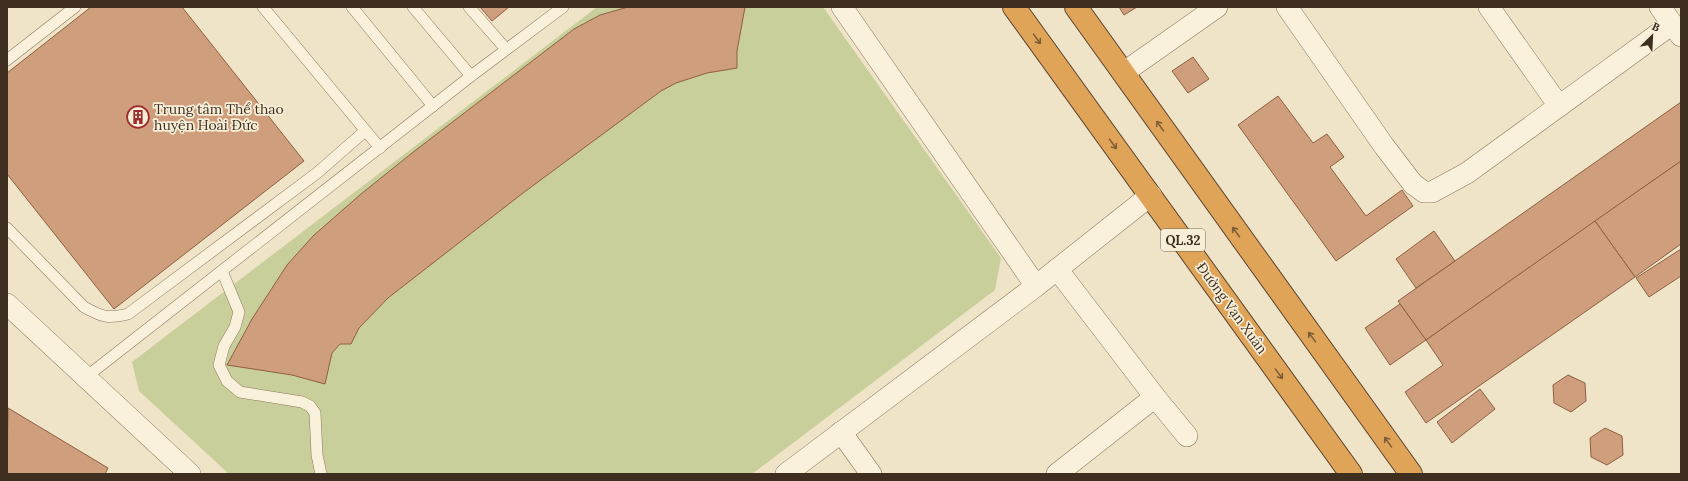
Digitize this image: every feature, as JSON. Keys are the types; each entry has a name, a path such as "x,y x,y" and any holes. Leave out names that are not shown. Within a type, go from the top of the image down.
{"highway":[{"name":"Đường Vạn Xuân","path":"1014,7 1151,195 1350,474"},
{"path":"1076,7 1411,474"}],"street":[{"path":"842,7 1036,286"},
{"path":"1123,73 1217,7"},
{"path":"1287,7 1384,146 1413,184 1424,192 1432,192 1468,173 1559,106 1677,30 1660,7"},
{"path":"1489,7 1559,106"},
{"path":"786,474 1036,286 1151,195"},
{"path":"1057,269 1155,397 1187,436"},
{"path":"7,304 190,474"},
{"path":"1057,474 1155,397"},
{"path":"841,432 871,474"}],"lane":[{"path":"7,60 75,7"},
{"path":"263,7 380,148"},
{"path":"352,7 433,106"},
{"path":"413,7 471,76"},
{"path":"469,7 506,49"},
{"path":"86,377 471,76 563,7"},
{"path":"7,228 84,307 99,316 114,317 128,314 317,173 365,131"},
{"path":"222,271 240,312 235,327 224,346 219,365 227,381 240,392 302,402 310,406 315,413 317,454 321,474"}],"green space":[{"path":"597,7 823,7 1001,258 995,290 752,474 229,474 139,391 132,362"}],"building":[{"name":"Trung tâm Thể thao huyện Hoài Đức","path":"91,7 182,7 304,161 114,309 7,174 7,73"},
{"path":"480,7 509,7 492,21"},
{"path":"628,7 745,7 737,51 737,68 707,73 676,83 661,91 523,193 388,298 359,328 351,344 340,344 332,353 325,384 292,375 227,365 252,319 287,265 313,236 361,194 412,153 574,29 600,15"},
{"path":"1119,7 1137,7 1124,15"},
{"path":"1193,57 1209,79 1188,93 1172,71"},
{"path":"1278,96 1313,143 1327,134 1344,157 1330,167 1366,216 1402,190 1413,206 1336,261 1238,125"},
{"path":"1681,102 1681,161 1426,340 1398,301"},
{"path":"1681,161 1681,244 1635,277 1595,221"},
{"path":"1595,221 1635,277 1426,423 1405,392 1443,365 1426,340"},
{"path":"1434,231 1455,261 1416,288 1396,259"},
{"path":"1681,249 1681,276 1649,297 1636,278"},
{"path":"1400,304 1426,340 1390,365 1365,328"},
{"path":"1568,375 1585,383 1586,401 1571,412 1554,403 1553,385"},
{"path":"1480,389 1495,409 1452,443 1437,422"},
{"path":"8,408 108,468 105,474 7,474"},
{"path":"1605,428 1622,436 1623,455 1607,465 1591,457 1590,438"}],"place":[{"name":"Trung tâm Thể thao huyện Hoài Đức","path":"138,117"}]}
